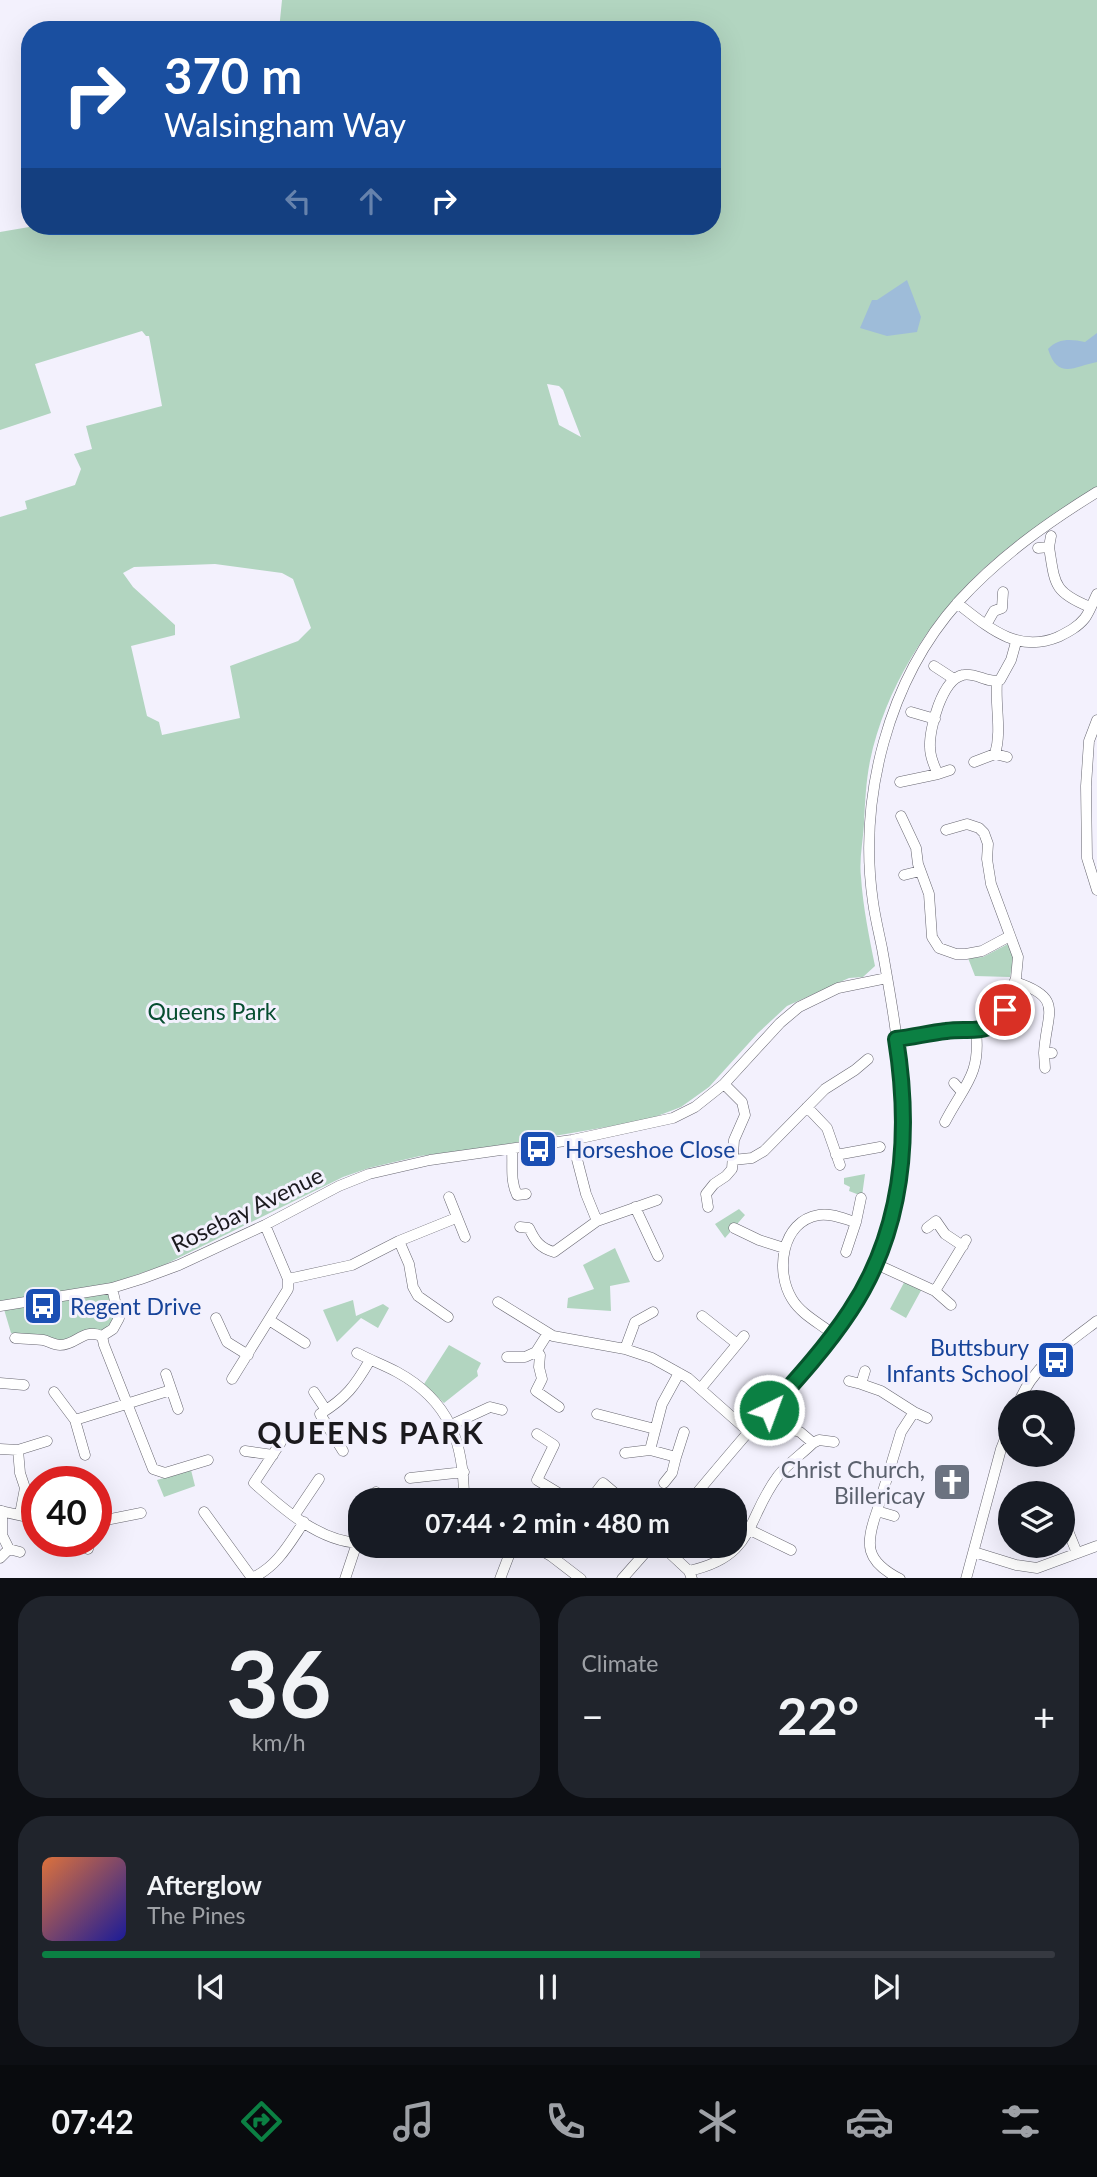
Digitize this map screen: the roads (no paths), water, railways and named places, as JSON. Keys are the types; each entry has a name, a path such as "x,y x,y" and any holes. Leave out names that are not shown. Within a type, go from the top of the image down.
{"street":[{"path":"701,1488 833,1334 852,1308 876,1264 892,1217 902,1161 904,1106 887,978 873,902 869,853 876,775 891,721 906,683 931,639 957,603 986,572 1024,542 1097,492"},
{"path":"1038,548 1050,541 1057,586 1068,597 1090,607"},
{"path":"986,625 994,611 1002,608 1003,592"},
{"path":"957,603 986,625 1016,642 1040,643 1069,632 1084,619 1097,594"},
{"path":"995,754 1000,734 996,703 997,682 1003,676 1016,642"},
{"path":"934,666 954,679"},
{"path":"937,774 929,743 943,694 954,679 966,674 997,682"},
{"path":"911,712 935,719"},
{"path":"1097,720 1088,741 1087,758 1092,848 1089,870 1097,890"},
{"path":"974,762 995,754 1007,757"},
{"path":"900,782 950,770"},
{"path":"901,816 916,848 920,871 929,894 932,937 939,948 956,954 966,954 998,944 1010,936"},
{"path":"896,1039 944,1031 976,1031 988,1028 1001,1018 1015,982 1018,957 982,859 988,844 984,833 967,824 946,830"},
{"path":"904,875 920,871"},
{"name":"Rosebay Avenue","path":"0,1306 112,1288 179,1265 265,1225 339,1186 369,1174 430,1160 572,1140 673,1118 695,1107 724,1084 780,1023 799,1007 838,988 887,978"},
{"path":"1015,982 1036,989 1048,1002 1049,1019 1045,1038 1048,1053 1045,1068"},
{"path":"945,1122 971,1081 978,1056 976,1031"},
{"path":"733,1160 758,1155 825,1089 868,1059"},
{"path":"954,1083 962,1092"},
{"path":"708,1207 706,1194 732,1168 734,1139 745,1115 742,1102 724,1084"},
{"path":"807,1107 827,1128 838,1160 880,1147"},
{"path":"572,1140 581,1178 597,1221"},
{"path":"512,1150 511,1175 515,1192 517,1195 526,1194"},
{"path":"449,1197 465,1237"},
{"path":"846,1252 861,1198"},
{"path":"520,1227 529,1228 537,1243 554,1252 597,1221 656,1200"},
{"path":"635,1207 658,1256"},
{"path":"833,1334 803,1312 791,1298 784,1279 784,1248 797,1227 808,1218 829,1214 856,1222"},
{"path":"289,1279 342,1268 456,1218"},
{"path":"927,1228 936,1221 945,1234 964,1243 935,1291"},
{"path":"232,1379 288,1289 289,1279 265,1225"},
{"path":"734,1228 784,1248"},
{"path":"399,1241 418,1296 448,1317"},
{"path":"876,1264 935,1291 951,1305"},
{"path":"102,1336 113,1329 119,1318 112,1288"},
{"path":"498,1302 548,1333 625,1349 652,1358 701,1388 749,1432"},
{"path":"625,1349 639,1313 653,1312"},
{"path":"701,1388 740,1339 702,1316"},
{"path":"216,1318 227,1342 248,1355"},
{"path":"269,1320 305,1343"},
{"path":"1026,1390 1036,1374 1053,1356 1097,1321"},
{"path":"15,1338 59,1345 94,1333 102,1336 152,1469 165,1473 208,1460"},
{"path":"508,1357 525,1357 536,1352 548,1333"},
{"path":"536,1352 540,1355 539,1367 542,1374 536,1391 559,1407"},
{"path":"357,1353 398,1373 440,1406 460,1447 464,1488"},
{"path":"343,1451 320,1414 352,1389 370,1360"},
{"path":"861,1384 865,1371"},
{"path":"650,1450 662,1404 679,1373"},
{"path":"166,1374 178,1409"},
{"path":"849,1381 881,1391 927,1418"},
{"path":"0,1383 24,1385"},
{"path":"75,1420 171,1390"},
{"path":"54,1392 75,1420 85,1455"},
{"path":"314,1392 326,1410"},
{"path":"451,1425 491,1407 502,1410"},
{"path":"900,1578 882,1570 870,1552 869,1533 901,1432 914,1412"},
{"path":"597,1414 655,1429"},
{"path":"786,1427 800,1432 813,1443"},
{"path":"664,1483 672,1473 684,1432"},
{"path":"537,1434 554,1446 537,1480 550,1488"},
{"path":"674,1558 690,1575 737,1548 750,1530 778,1476 813,1443 819,1440 834,1442"},
{"path":"0,1449 18,1450 47,1441"},
{"path":"281,1442 254,1483 299,1519 333,1537 348,1541"},
{"path":"0,1558 15,1550 2,1535 1,1511 20,1514 25,1488 20,1473 18,1450"},
{"path":"625,1453 650,1450 676,1457"},
{"path":"246,1451 273,1455"},
{"path":"966,1578 998,1461"},
{"path":"410,1478 464,1472"},
{"path":"204,1512 252,1578 263,1573 281,1556 319,1479"},
{"path":"877,1510 894,1516"},
{"path":"112,1519 141,1513"},
{"path":"750,1530 791,1550"},
{"path":"974,1552 1028,1568 1037,1568 1097,1546"},
{"path":"1075,1548 1077,1553"},
{"path":"345,1578 352,1558"},
{"path":"500,1578 508,1558"},
{"path":"554,1558 581,1578"},
{"path":"622,1578 640,1558"}],"water":[{"path":"907,280 921,317 917,332 887,336 860,328 872,300 877,300"},
{"path":"1097,333 1097,362 1068,369 1057,365 1052,359 1048,349 1056,343 1070,340 1085,342"}],"place":[{"name":"Horseshoe Close","path":"538,1149"},
{"name":"Regent Drive","path":"43,1306"},
{"name":"Buttsbury Infants School","path":"1056,1360"},
{"name":"Christ Church, Billericay","path":"952,1482"}],"district":[{"name":"QUEENS PARK","path":"371,1432"}],"park label":[{"name":"Queens Park","path":"212,1011"}]}
